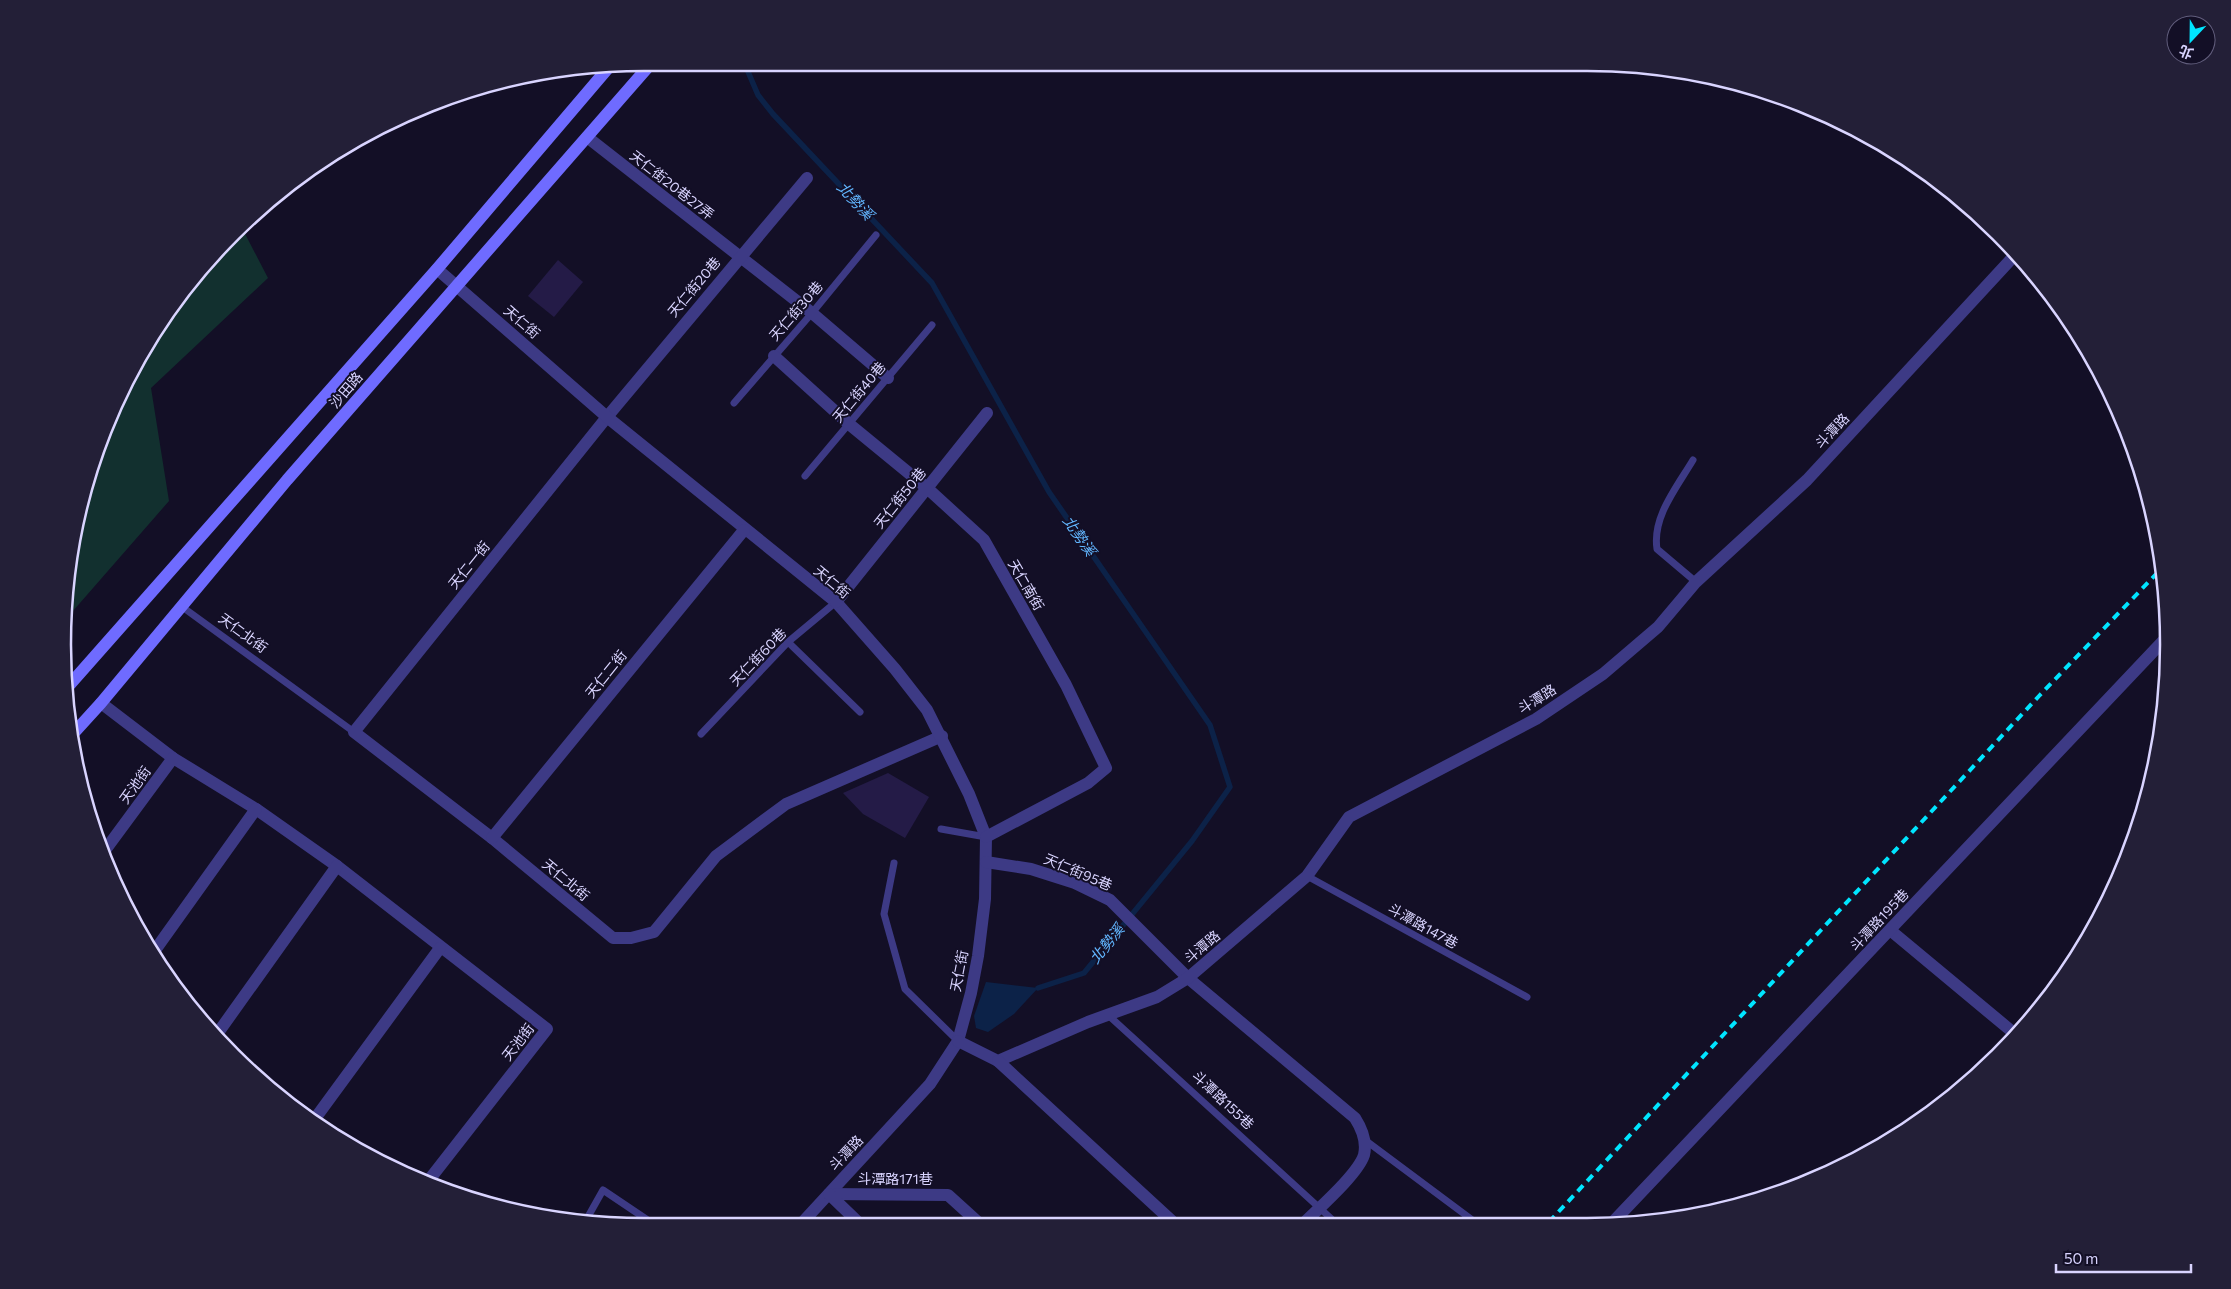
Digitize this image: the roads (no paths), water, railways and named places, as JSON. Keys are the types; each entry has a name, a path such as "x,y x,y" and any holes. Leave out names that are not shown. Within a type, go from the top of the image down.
{"street":[{"name":"沙田路","path":"78,729 287,480 645,71"},
{"name":"沙田路","path":"72,682 437,269 605,72"},
{"name":"天仁街20巷27弄","path":"587,137 812,313 888,378"},
{"name":"天仁街20巷","path":"607,417 806,178"},
{"name":"斗潭路","path":"998,1061 1108,1014 1157,997 1188,978 1307,876 1349,817 1536,719 1596,679 1658,627 1696,582 1807,480 2011,260"},
{"name":"天仁街","path":"437,269 607,417 744,530 836,602 901,676 927,710 942,736 969,794 986,837 985,899 978,956 971,993 958,1041"},
{"name":"天仁南街","path":"774,356 849,424 928,488 984,540 1066,685 1106,768 1088,783 986,837"},
{"name":"天仁街50巷","path":"836,602 987,413"},
{"name":"天仁一街","path":"354,732 607,417"},
{"name":"天仁二街","path":"492,838 744,530"},
{"name":"斗潭路195巷","path":"1619,1217 2160,644"},
{"name":"天池街","path":"101,703 173,758 256,809 338,866 440,948 547,1029 432,1177"},
{"name":"天仁北街","path":"354,732 492,838 613,938 631,938 654,932 716,856 786,804 942,736"},
{"name":"天池街","path":"108,846 173,758"},
{"path":"158,946 256,809"},
{"name":"天仁街95巷","path":"986,862 1031,869 1075,883 1110,900 1188,978"},
{"path":"221,1029 338,866"},
{"path":"1890,930 2010,1030"},
{"path":"318,1115 440,948"},
{"path":"1188,978 1356,1118 1361,1127 1365,1140 1364,1156 1357,1169 1309,1218"},
{"name":"斗潭路","path":"807,1218 930,1084 958,1041"},
{"path":"958,1041 998,1061 1169,1218"},
{"path":"829,1194 854,1218"},
{"name":"斗潭路171巷","path":"829,1194 948,1195 973,1218"}],"lane":[{"name":"天仁街30巷","path":"734,402 812,313 876,235"},
{"name":"天仁街40巷","path":"805,476 932,325"},
{"path":"1693,460 1661,516 1655,536 1657,550 1696,582"},
{"name":"天仁街60巷","path":"701,734 788,642 836,602"},
{"name":"天仁北街","path":"181,606 354,732"},
{"path":"788,642 860,712"},
{"path":"941,829 986,837"},
{"path":"894,863 884,914 905,989 958,1041"},
{"name":"斗潭路147巷","path":"1307,876 1527,997"},
{"name":"斗潭路155巷","path":"1108,1014 1330,1218"},
{"path":"1365,1140 1470,1218"},
{"path":"589,1215 604,1190 645,1218"}],"water":[{"path":"986,982 1038,988 1014,1014 988,1032 976,1028 974,1016"}],"waterway":[{"name":"北勢溪","path":"748,71 758,95 773,114 932,283 1049,492 1210,725 1230,787 1192,841 1084,973 1038,988"}],"railway":[{"path":"1553,1218 2039,696 2156,575"}]}
